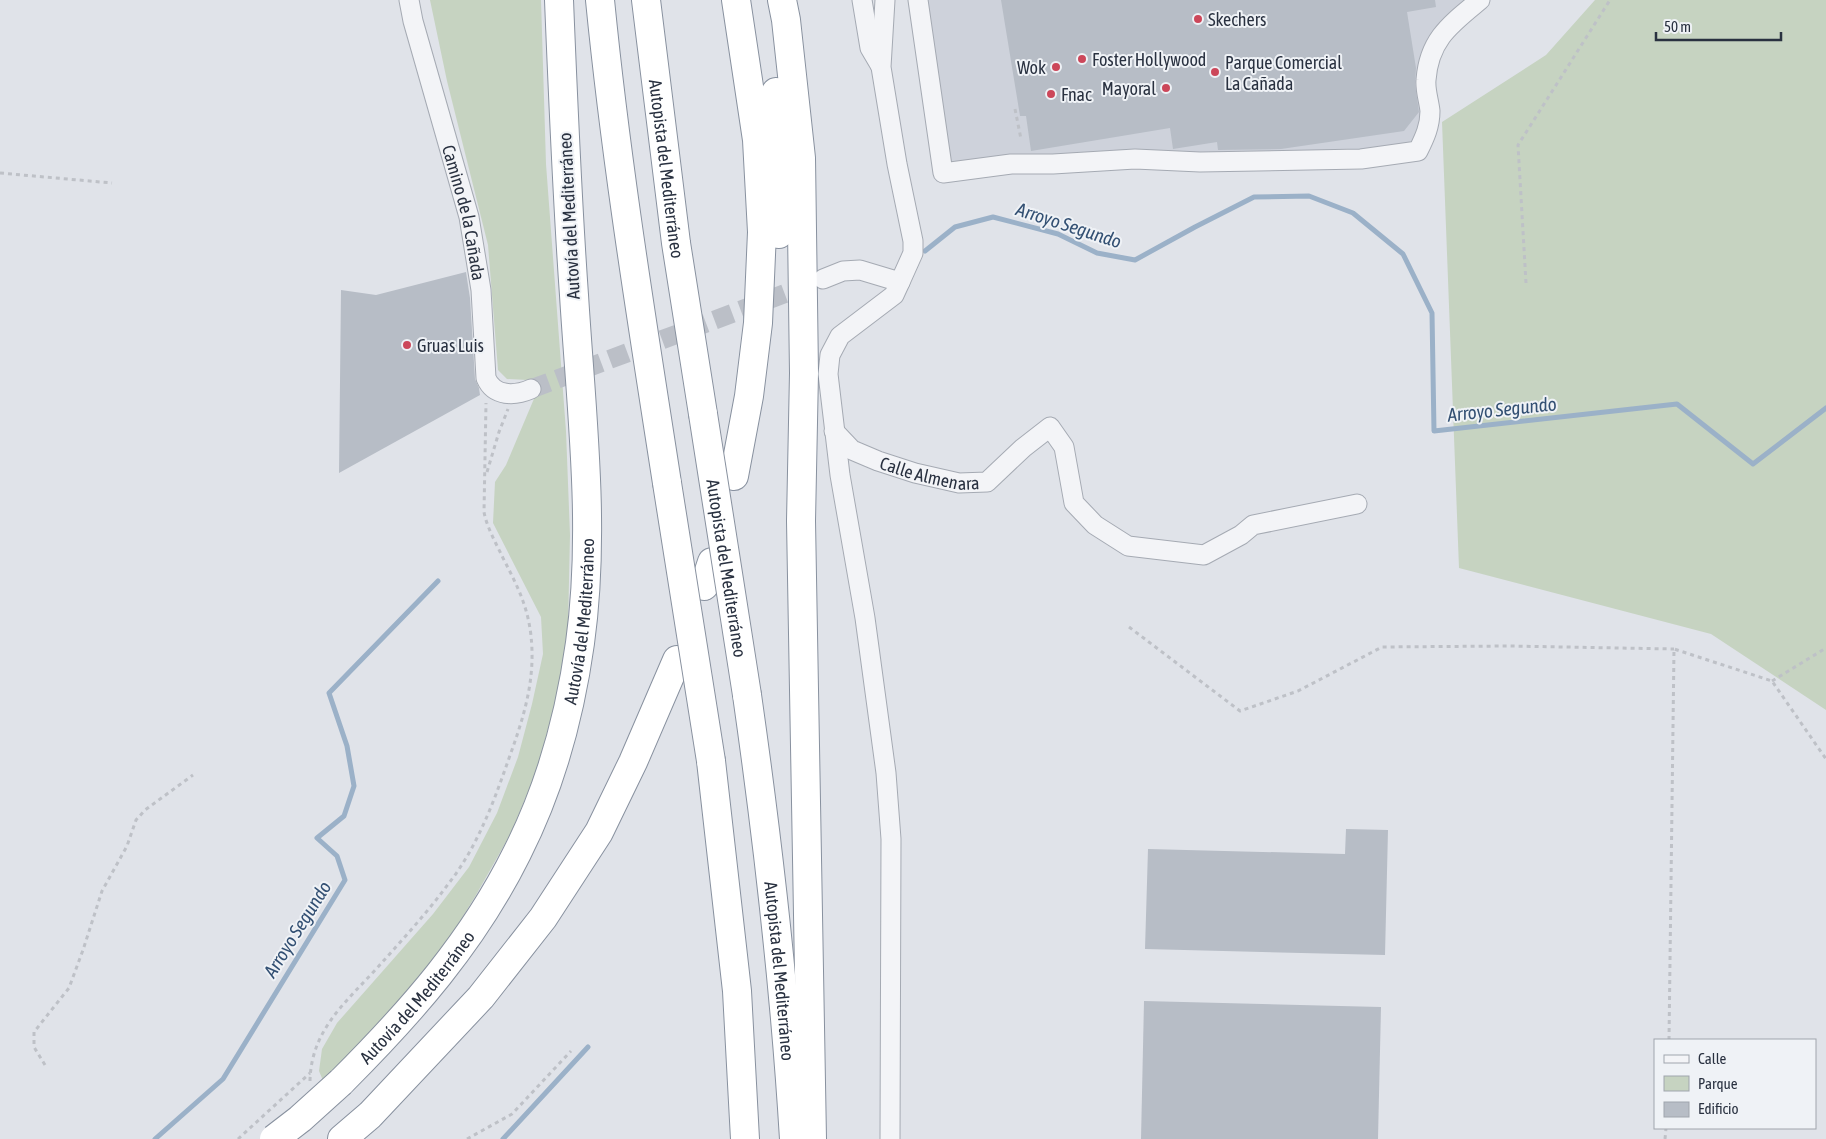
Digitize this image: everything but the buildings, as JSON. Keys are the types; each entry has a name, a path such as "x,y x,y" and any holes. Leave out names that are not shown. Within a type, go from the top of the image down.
{"highway":[{"name":"Autovía del Mediterráneo","path":"274,1139 300,1119 382,1042 458,952 488,907 518,853 541,798 558,748 571,694 581,634 586,570 584,449 564,144 559,0"},
{"path":"600,0 608,83 635,281 711,762 737,991 746,1139"},
{"name":"Autopista del Mediterráneo","path":"646,0 676,243 765,821 790,1069 794,1139"},
{"path":"734,476 758,323 762,232 757,140 736,0"},
{"path":"748,396 769,350 778,255 780,185 778,106 769,31 763,0"},
{"path":"782,0 786,20 801,158 804,363 801,521 812,1139"},
{"path":"342,1139 370,1115 480,997 542,918 599,832 633,762 677,660"}],"street":[{"name":"Camino de la Cañada","path":"409,0 413,21 469,217 480,283 486,378"},
{"path":"862,0 870,48 881,67"},
{"path":"870,0 883,32"},
{"path":"880,0 883,32"},
{"path":"885,0 881,67 897,164 913,241 913,252 894,295 840,336 830,355 828,374 840,475 865,618 886,773 891,839 890,1139"},
{"path":"918,0 943,172 1011,164 1053,164 1135,159 1200,162 1361,159 1418,151 1428,132 1430,112 1426,81 1430,60 1438,40 1454,20 1480,0"},
{"path":"823,279 843,270 860,270 900,282"},
{"path":"486,378 493,388 503,393 515,394 528,391"},
{"name":"Calle Almenara","path":"834,432 852,450 878,461 915,473 959,483 987,482 1050,427 1064,447 1074,503 1095,525 1128,546 1204,555 1240,535 1253,525 1356,504"}],"path":[{"path":"1526,283 1518,146 1610,0"},
{"path":"1015,109 1021,139"},
{"path":"0,173 112,183"},
{"path":"311,1089 310,1072 315,1047 331,1018 424,915 462,864 486,819 524,714 531,677 532,652 529,619 516,583 484,512 486,480 486,378"},
{"path":"486,480 506,413 512,404 528,391"},
{"path":"1129,627 1240,711 1298,691 1382,647 1674,648 1772,680 1826,759"},
{"path":"1669,1039 1674,648"},
{"path":"1772,680 1826,648"},
{"path":"45,1065 34,1047 34,1032 69,988 102,891 127,846 136,820 145,810 193,775"},
{"path":"468,1139 512,1114 571,1051"},
{"path":"238,1139 310,1072"}],"shaded area":[{"name":"Parque Comercial La Cañada","path":"918,0 1480,0 1438,40 1418,151 943,173"}],"green space":[{"path":"430,0 541,0 546,164 566,431 570,535 568,627 557,695 537,770 511,833 445,946 404,997 324,1083 319,1071 322,1049 337,1023 433,914 469,867 497,813 518,757 543,654 541,617 493,523 495,482 506,465 536,394 528,380 507,379 498,370 488,245 447,81"},
{"path":"1595,0 1826,0 1826,710 1711,634 1459,568 1442,122 1546,55"}],"waterway":[{"name":"Arroyo Segundo","path":"925,251 955,227 993,217 1058,234 1097,253 1135,260 1254,197 1309,196 1353,213 1403,254 1432,313 1434,431 1677,404 1753,464 1826,408"},
{"name":"Arroyo Segundo","path":"155,1139 223,1079 345,880 337,856 317,838 344,816 354,786 347,746 329,693 438,581"},
{"path":"503,1139 588,1047"}],"tunnel":[{"path":"531,389 813,283"}],"place":[{"name":"Skechers","path":"1198,19"},
{"name":"Foster Hollywood","path":"1082,59"},
{"name":"Wok","path":"1056,67"},
{"name":"Parque Comercial La Cañada","path":"1215,72"},
{"name":"Mayoral","path":"1166,88"},
{"name":"Fnac","path":"1051,94"},
{"name":"Gruas Luis","path":"407,345"}]}
